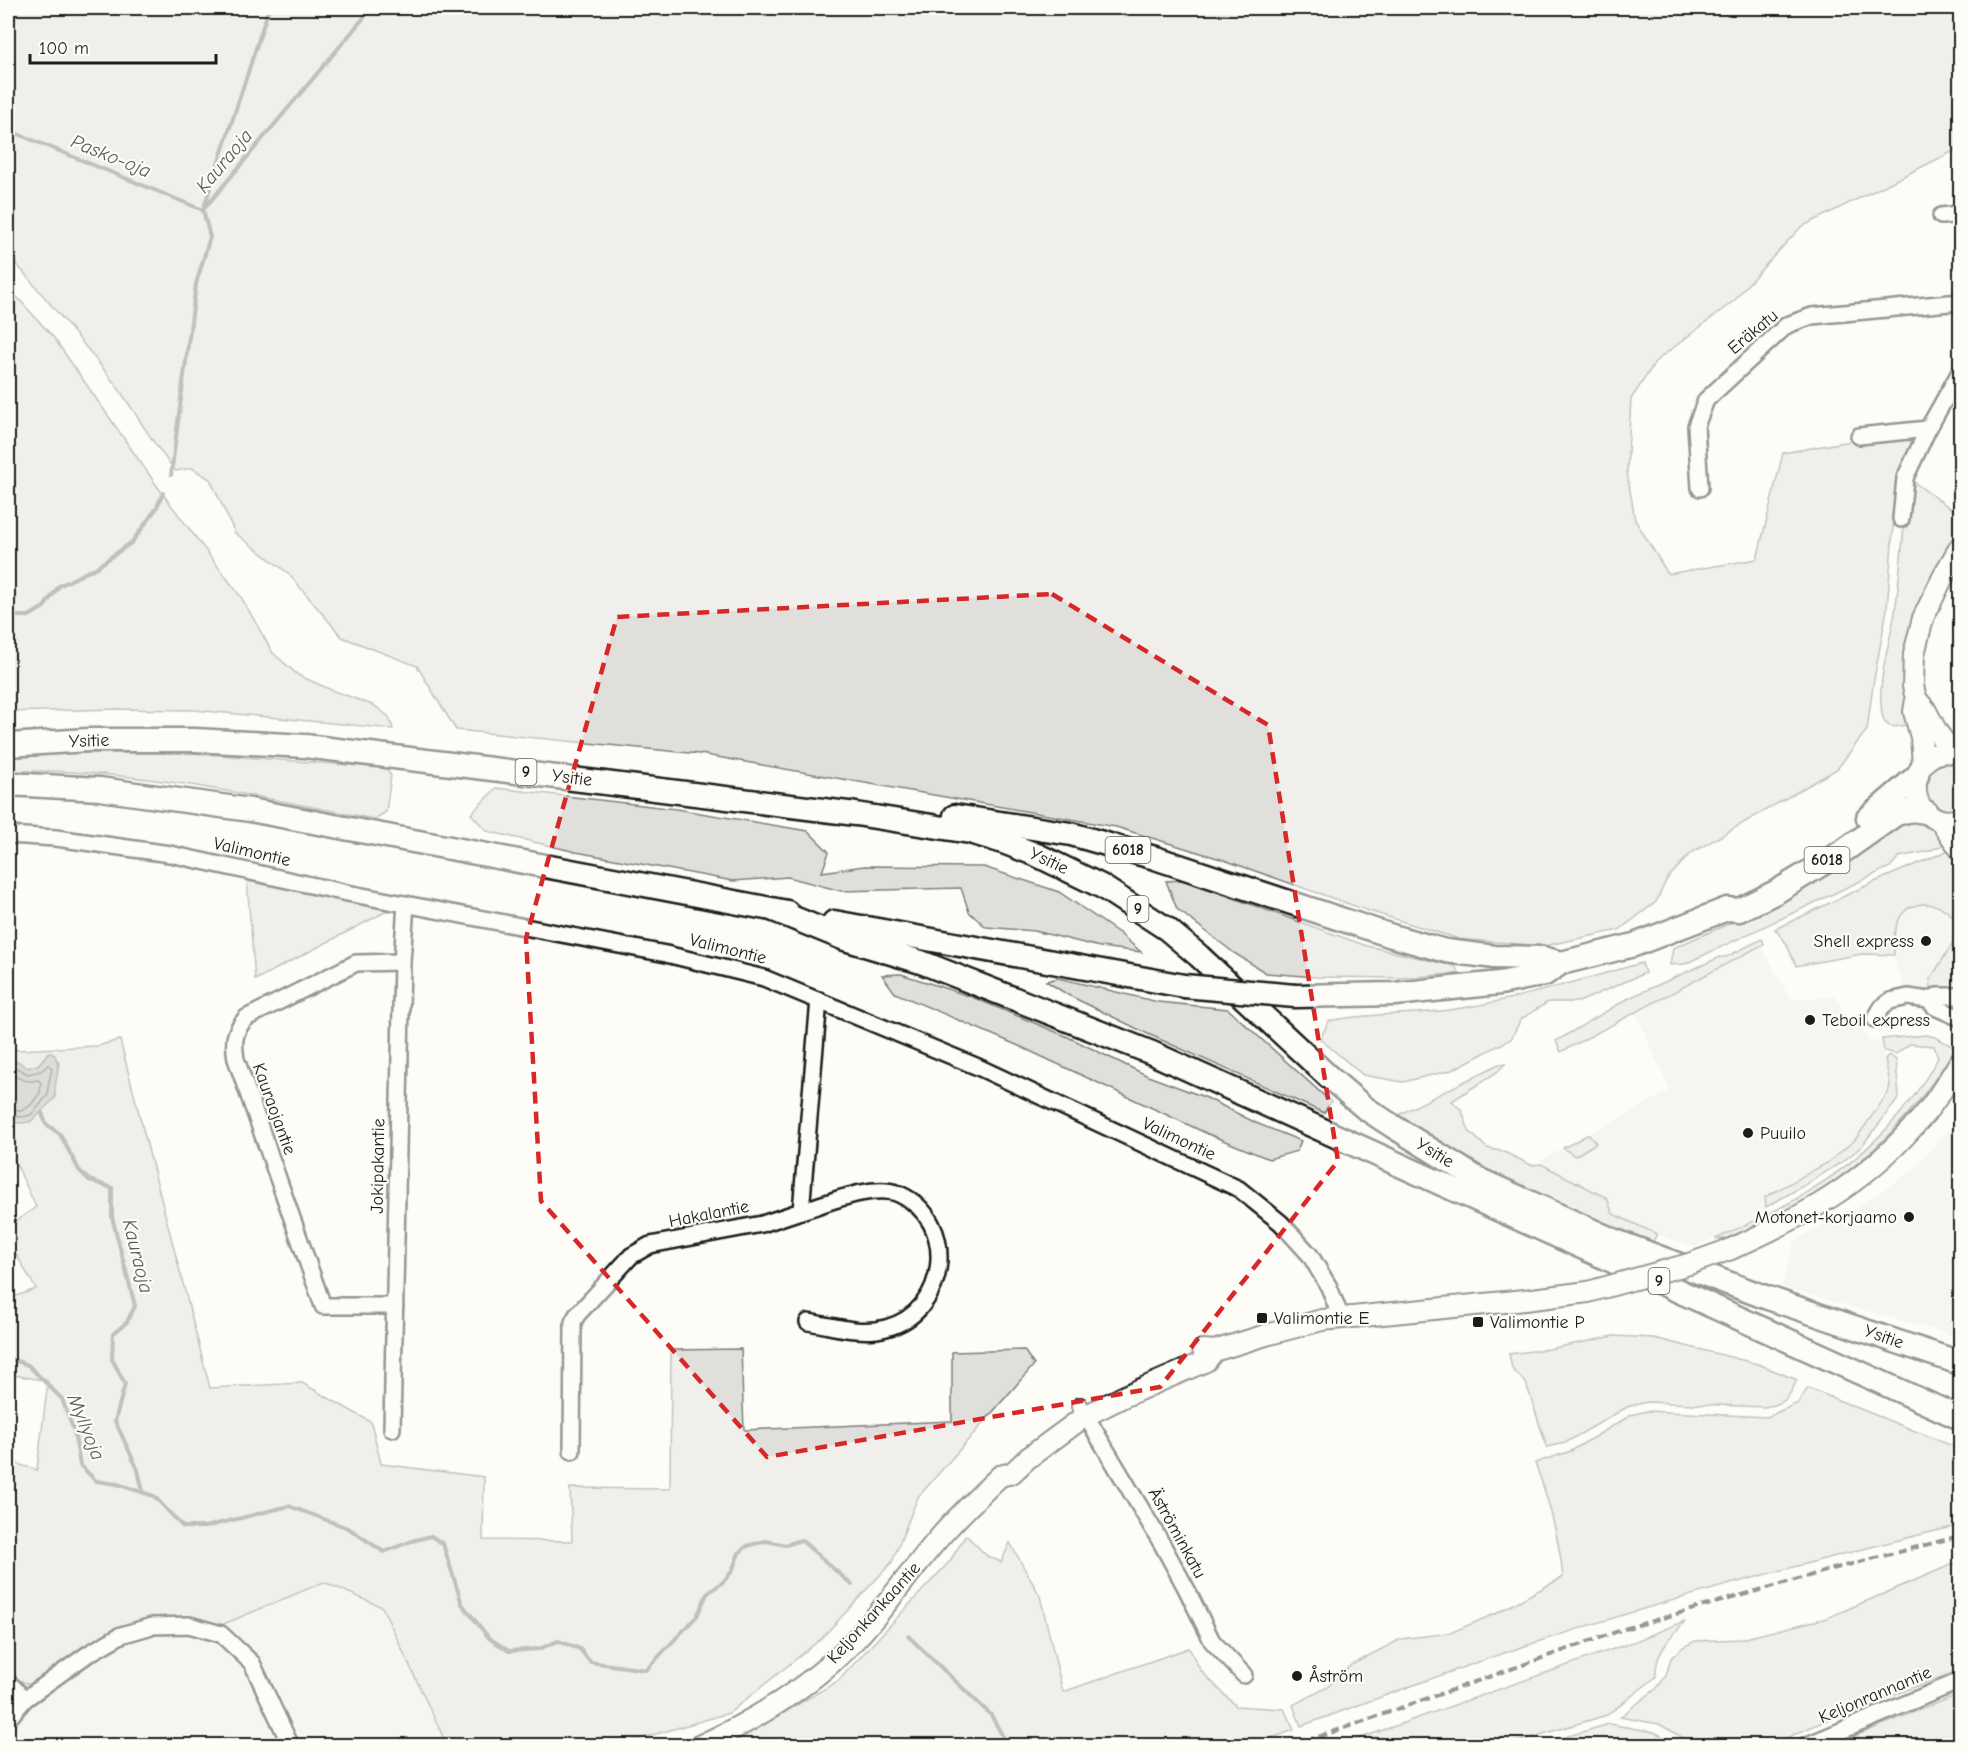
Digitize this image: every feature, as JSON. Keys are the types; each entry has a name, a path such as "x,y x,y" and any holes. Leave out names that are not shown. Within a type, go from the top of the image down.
{"highway":[{"name":"Ysitie","path":"8,745 87,740 195,740 305,746 856,814 970,832 1037,855 1101,886 1167,929 1365,1108 1480,1180 1613,1240 1765,1297 1960,1363"},
{"name":"6018","path":"774,910 1184,986 1295,996 1395,994 1500,983 1545,974 1561,963 1634,945 1699,922 1726,909 1734,899 1823,851 1883,806 1920,770"},
{"name":"9","path":"8,784 100,789 250,810 774,910 846,939 921,962 1152,1053 1960,1418"},
{"name":"6018","path":"856,814 904,809 1071,834 1155,858 1392,936 1446,951 1495,957 1544,958 1561,963"},
{"name":"6018","path":"1726,909 1739,910 1776,891 1845,850 1896,814 1912,810 1932,816"}],"main road":[{"path":"1960,547 1923,618 1914,654 1913,686 1916,699 1914,712 1921,736 1920,770 1916,795 1960,849"},
{"path":"1916,699 1925,709 1936,732 1956,753"},
{"name":"6018","path":"1920,770 1936,755 1956,753"},
{"name":"6018","path":"1932,816 1946,821 1960,819"},
{"name":"Keljonkankaantie","path":"699,1746 772,1708 843,1653 877,1616 939,1538 1000,1476 1005,1464 1021,1449 1083,1411 1179,1358 1202,1350 1214,1351 1322,1320 1588,1292 1636,1280 1731,1249 1813,1210 1867,1172 1915,1125 1947,1084 1960,1063 1960,1054"}],"street":[{"path":"1941,216 1960,214"},
{"name":"Eräkatu","path":"1700,488 1696,426 1706,400 1787,325 1812,316 1960,302"},
{"path":"1901,519 1905,478 1928,429 1960,372"},
{"path":"1859,436 1928,429"},
{"name":"Valimontie","path":"8,835 139,848 346,893 553,931 764,978 978,1067 1239,1188 1281,1223 1310,1255 1329,1287 1341,1318"},
{"name":"Jokipakantie","path":"392,1429 402,962 406,904"},
{"name":"Kauraojantie","path":"395,1306 323,1306 236,1059 233,1044 236,1029 246,1018 356,963 402,962"},
{"path":"1875,1019 1882,1007 1890,1001 1908,997 1928,1000 1937,996 1960,996"},
{"path":"801,1211 819,1000"},
{"path":"1928,1000 1935,1007 1960,1017"},
{"name":"Hakalantie","path":"572,1450 573,1322 577,1314 631,1256 650,1245 762,1224 871,1191 898,1194 921,1210 936,1234 940,1255 936,1282 926,1301 914,1316 886,1328 856,1330 808,1322"},
{"name":"Äströminkatu","path":"1083,1411 1162,1544 1212,1641 1244,1675"},
{"path":"8,1719 26,1699 88,1654 121,1635 152,1626 189,1625 221,1634 252,1663 291,1746"},
{"name":"Keljonrannantie","path":"1805,1746 1960,1681"},
{"path":"8,1682 26,1699"}],"highlighted area":[{"path":"1052,594 1268,725 1338,1161 1160,1387 767,1457 541,1201 526,938 617,617"}],"shaded area":[{"path":"8,8 1960,8 1960,148 1801,227 1735,300 1656,361 1631,399 1627,472 1635,520 1668,574 1757,559 1783,453 1856,440 1905,435 1913,445 1897,477 1887,609 1867,730 1837,769 1691,853 1667,879 1656,902 1619,930 1544,946 1459,939 1369,911 1224,860 1116,827 700,754 456,730 417,666 342,637 288,573 235,533 210,479 192,468 176,471 80,339 8,257"},
{"path":"8,287 54,338 162,493 241,597 273,653 298,675 375,706 389,717 393,729 194,710 116,709 8,712"},
{"path":"1908,478 1960,515 1960,531 1938,565 1915,609 1904,653 1905,693 1910,717 1906,725 1896,727 1884,722 1881,693 1884,665 1895,612"},
{"path":"67,753 191,753 386,768 391,776 386,812 375,819 192,785 100,774 8,771 8,758"},
{"path":"1952,761 1960,765 1960,807 1945,811 1935,807 1924,795 1928,770 1939,762"},
{"path":"496,788 676,809 808,831 829,852 822,872 864,866 984,867 1059,892 1119,933 1141,952 1100,947 1035,931 986,927 969,912 961,888 841,891 788,877 733,881 576,852 487,831 471,814"},
{"path":"1901,819 1928,823 1936,830 1945,844 1929,851 1899,857 1890,867 1685,964 1670,965 1673,948 1742,918"},
{"path":"1954,848 1960,857 1960,931 1946,910 1935,905 1920,904 1912,906 1901,915 1896,926 1894,955 1862,954 1796,966 1786,943 1775,929 1872,883"},
{"path":"1183,880 1367,946 1455,966 1459,973 1404,978 1317,977 1266,973 1234,953 1177,909 1166,881"},
{"path":"247,881 389,910 255,980"},
{"path":"1933,903 1954,917 1960,931 1930,980 1932,992 1907,990 1896,967 1894,955 1896,927 1905,910"},
{"path":"1960,931 1960,986 1946,991 1932,992 1930,980"},
{"path":"1762,939 1764,944 1561,1052 1556,1041 1629,998 1720,957 1726,957"},
{"path":"1761,945 1789,997 1798,999 1836,997 1852,1027 1859,1024 1865,1035 1867,1034 1868,1042 1881,1041 1888,1084 1854,1140 1827,1162 1765,1195 1767,1213 1695,1247 1657,1234 1613,1214 1541,1164 1541,1160 1670,1091 1636,1013"},
{"path":"1642,963 1645,973 1579,1002 1548,1002 1521,1019 1511,1039 1452,1070 1403,1082 1363,1075 1320,1039 1329,1021 1480,1005 1550,989"},
{"path":"901,974 972,997 1068,1037 1148,1076 1207,1098 1256,1123 1301,1141 1297,1151 1269,1159 1208,1134 1019,1046 895,993 882,975"},
{"path":"1058,978 1158,1002 1228,1009 1331,1102 1324,1113 1148,1034 1068,995 1046,981"},
{"path":"1926,1035 1935,1037 1955,1048 1917,1103 1874,1149 1824,1188 1797,1205 1742,1233 1729,1238 1715,1239 1798,1198 1829,1178 1866,1149 1898,1116 1938,1058 1934,1046 1910,1044 1896,1054 1884,1051 1882,1039"},
{"path":"120,1040 210,1388 302,1383 371,1422 381,1464 484,1477 483,1540 572,1541 570,1488 670,1489 671,1350 741,1349 744,1430 952,1421 952,1352 1024,1350 1034,1365 918,1497 892,1562 821,1639 729,1713 618,1745 447,1745 382,1607 324,1582 219,1626 187,1617 151,1619 32,1686 19,1680 8,1669 8,1461 37,1470 48,1381 8,1374 8,1299 36,1289 8,1240 8,1227 36,1207 8,1146 8,1119 30,1122 55,1098 54,1088 59,1063 49,1052 38,1065 27,1068 19,1062 8,1061 8,1048 18,1050 97,1046"},
{"path":"1889,1055 1896,1060 1899,1098 1861,1147 1845,1160 1766,1207 1765,1197 1827,1163 1855,1140 1888,1093 1890,1084 1885,1059"},
{"path":"1499,1064 1505,1064 1497,1072 1452,1101 1462,1111 1469,1131 1487,1148 1504,1152 1531,1165 1541,1164 1607,1198 1613,1214 1657,1234 1652,1243 1554,1202 1489,1171 1427,1135 1398,1115"},
{"path":"1960,1117 1960,1337 1782,1287 1795,1240 1851,1212 1914,1169"},
{"path":"1587,1135 1596,1143 1575,1156 1563,1148"},
{"path":"1614,1336 1654,1338 1758,1364 1797,1380 1785,1400 1771,1406 1647,1402 1627,1407 1565,1443 1547,1447 1526,1383 1512,1369 1509,1354 1549,1349"},
{"path":"1808,1388 1960,1449 1960,1525 1797,1566 1635,1611 1500,1655 1301,1726 1293,1705 1326,1688 1351,1665 1401,1639 1450,1633 1497,1613 1563,1577 1553,1519 1535,1463 1571,1451 1631,1415 1647,1411 1767,1417 1798,1403"},
{"path":"966,1535 987,1556 1001,1562 1010,1543 1040,1596 1063,1692 1189,1648 1201,1671 1236,1706 1284,1709 1294,1730 1249,1746 729,1745 838,1681 950,1561"},
{"path":"1960,1561 1960,1670 1834,1717 1770,1745 1696,1745 1659,1724 1620,1717 1657,1688 1666,1676 1671,1658 1683,1647 1695,1641 1741,1639 1827,1618"},
{"path":"324,1582 382,1607 447,1745 304,1745 261,1658 219,1626"},
{"path":"1685,1621 1660,1653 1656,1677 1607,1715 1506,1745 1341,1745 1636,1641"},
{"path":"154,1632 189,1632 218,1640 247,1667 283,1745 8,1746 8,1733 29,1705 90,1660 124,1642"},
{"path":"1960,1694 1960,1745 1832,1745"},
{"path":"1609,1724 1654,1732 1679,1745 1538,1745"}],"water":[{"path":"49,1052 55,1055 58,1066 55,1098 30,1121 17,1123 8,1121 8,1062 19,1062 27,1068 38,1065"}],"waterway":[{"path":"204,207 269,8"},
{"name":"Kauraoja","path":"203,210 372,8"},
{"name":"Pasko-oja","path":"8,130 203,210"},
{"name":"Kauraoja","path":"171,475 196,284 210,237 203,210"},
{"name":"Kauraoja","path":"8,626 14,616 29,616 44,607 59,586 97,567 132,542 156,509 163,493"},
{"name":"Kauraoja","path":"42,1113 46,1124 60,1134 79,1170 89,1180 112,1188 112,1217 135,1306 127,1322 113,1334 112,1359 125,1384 115,1421 138,1470 143,1492"},
{"name":"Myllyoja","path":"8,1358 28,1365 62,1399 74,1431 80,1465 96,1481 117,1484 154,1496 183,1527 205,1527 289,1506 348,1528 384,1552 431,1536 443,1544 462,1604 489,1638 509,1651 539,1649 558,1641 580,1649 590,1662 646,1670 697,1616 707,1594 723,1582 732,1571 739,1553 747,1546 766,1541 786,1545 801,1540 852,1585"},
{"path":"908,1636 991,1715 1008,1746"}],"railway":[{"path":"1293,1746 1624,1629 1840,1567 1960,1536"}],"place":[{"name":"Shell express","path":"1926,941"},
{"name":"Teboil express","path":"1810,1020"},
{"name":"Puuilo","path":"1748,1133"},
{"name":"Motonet-korjaamo","path":"1909,1217"},
{"name":"Valimontie E","path":"1262,1318"},
{"name":"Valimontie P","path":"1478,1322"},
{"name":"Åström","path":"1297,1676"}]}
